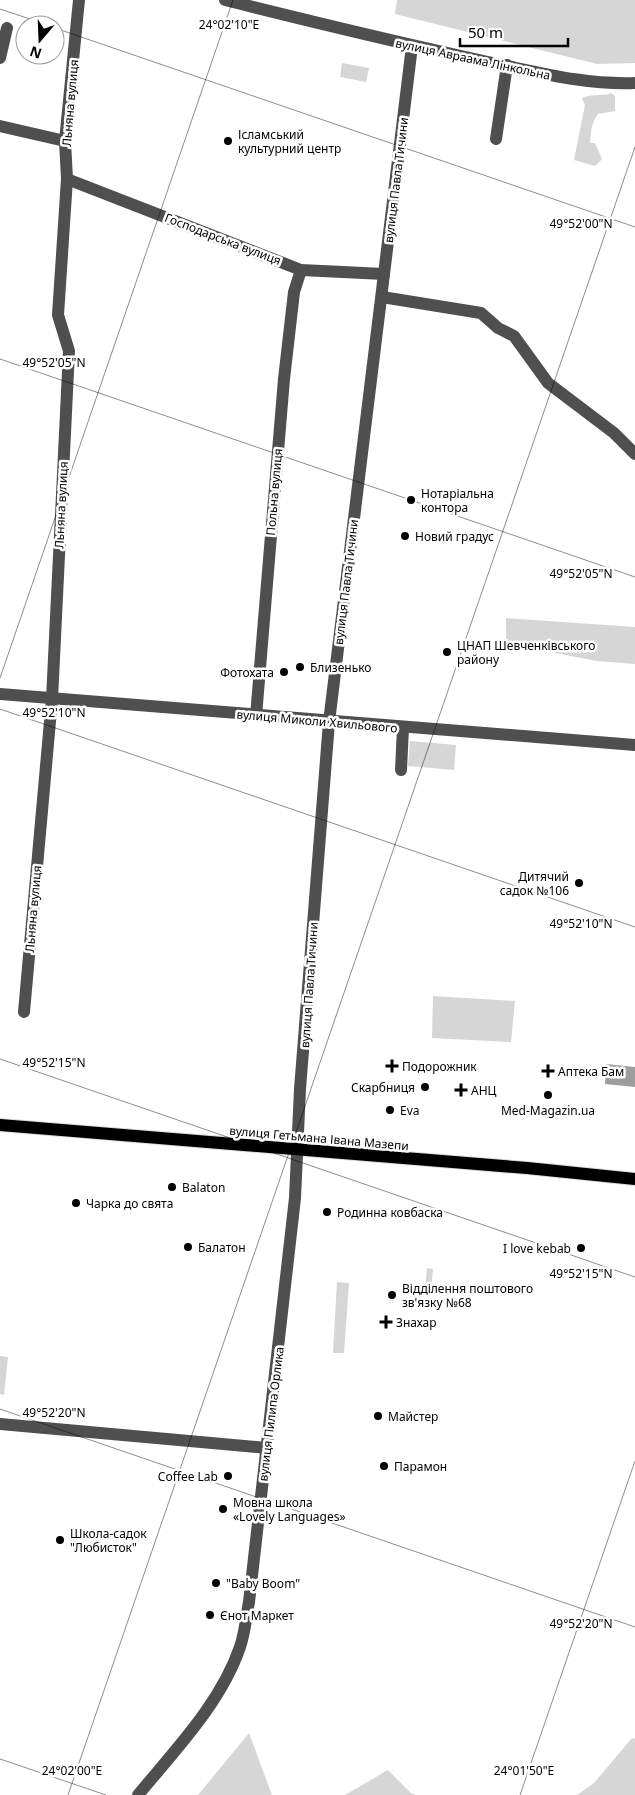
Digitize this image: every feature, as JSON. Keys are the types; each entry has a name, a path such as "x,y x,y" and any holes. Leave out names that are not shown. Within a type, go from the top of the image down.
{"main road":[{"name":"вулиця Гетьмана Івана Мазепи","path":"0,1125 527,1168 635,1179"}],"street":[{"name":"Льняна вулиця","path":"24,1012 52,699 69,351 58,315 67,178 65,141 79,0"},
{"name":"вулиця Авраама Лінкольна","path":"225,0 412,46 569,80 609,84 635,83"},
{"path":"0,58 7,28"},
{"name":"вулиця Павла Тичини","path":"299,1150 300,1088 329,722 412,46"},
{"path":"496,139 506,66"},
{"path":"0,126 65,141"},
{"name":"Господарська вулиця","path":"67,178 301,270 384,274"},
{"name":"Польна вулиця","path":"256,716 284,379 294,292 301,270"},
{"path":"382,297 481,313 498,328 514,336 548,383 614,433 635,454"},
{"name":"вулиця Миколи Хвильового","path":"0,694 403,728 635,745"},
{"path":"401,770 403,728"},
{"name":"вулиця Пилипа Орлика","path":"138,1795 207,1709 227,1677 237,1656 249,1602 299,1150"},
{"path":"0,1424 267,1448"}],"shaded area":[{"path":"397,0 635,0 635,63 597,64 395,14"},
{"path":"342,63 369,68 366,82 340,77"},
{"path":"611,93 615,96 615,111 598,114 591,131 590,143 595,143 602,159 595,166 574,160 585,105 582,98"},
{"path":"506,618 635,627 635,664 596,661 506,643"},
{"path":"410,741 456,745 454,770 408,766"},
{"path":"433,996 515,1001 511,1042 432,1038"},
{"path":"606,1064 635,1067 635,1087 605,1084"},
{"path":"427,1268 433,1269 431,1291 425,1290"},
{"path":"337,1282 349,1283 344,1353 333,1353"},
{"path":"0,1356 8,1357 4,1395 0,1394"},
{"path":"249,1733 272,1795 198,1795"},
{"path":"632,1738 635,1739 635,1795 577,1795 594,1783"},
{"path":"388,1770 411,1793 416,1795 345,1795"}],"place":[{"name":"Ісламський культурний центр","path":"228,141"},
{"name":"Нотаріальна контора","path":"411,500"},
{"name":"Новий градус","path":"405,536"},
{"name":"ЦНАП Шевченківського району","path":"447,652"},
{"name":"Близенько","path":"300,667"},
{"name":"Фотохата","path":"284,672"},
{"name":"Дитячий садок №106","path":"579,883"},
{"name":"Подорожник","path":"392,1066"},
{"name":"Аптека Бам","path":"548,1071"},
{"name":"Скарбниця","path":"425,1087"},
{"name":"АНЦ","path":"461,1090"},
{"name":"Med-Magazin.ua","path":"548,1095"},
{"name":"Eva","path":"390,1110"},
{"name":"Balaton","path":"172,1187"},
{"name":"Чарка до свята","path":"76,1203"},
{"name":"Родинна ковбаска","path":"327,1212"},
{"name":"Балатон","path":"188,1247"},
{"name":"I love kebab","path":"581,1248"},
{"name":"Відділення поштового зв'язку №68","path":"392,1295"},
{"name":"Знахар","path":"386,1322"},
{"name":"Майстер","path":"378,1416"},
{"name":"Парамон","path":"384,1466"},
{"name":"Coffee Lab","path":"228,1476"},
{"name":"Мовна школа «Lovely Languages»","path":"223,1509"},
{"name":"Школа-садок \"Любисток\"","path":"60,1540"},
{"name":"\"Baby Boom\"","path":"216,1583"},
{"name":"Єнот Маркет","path":"210,1615"}]}
